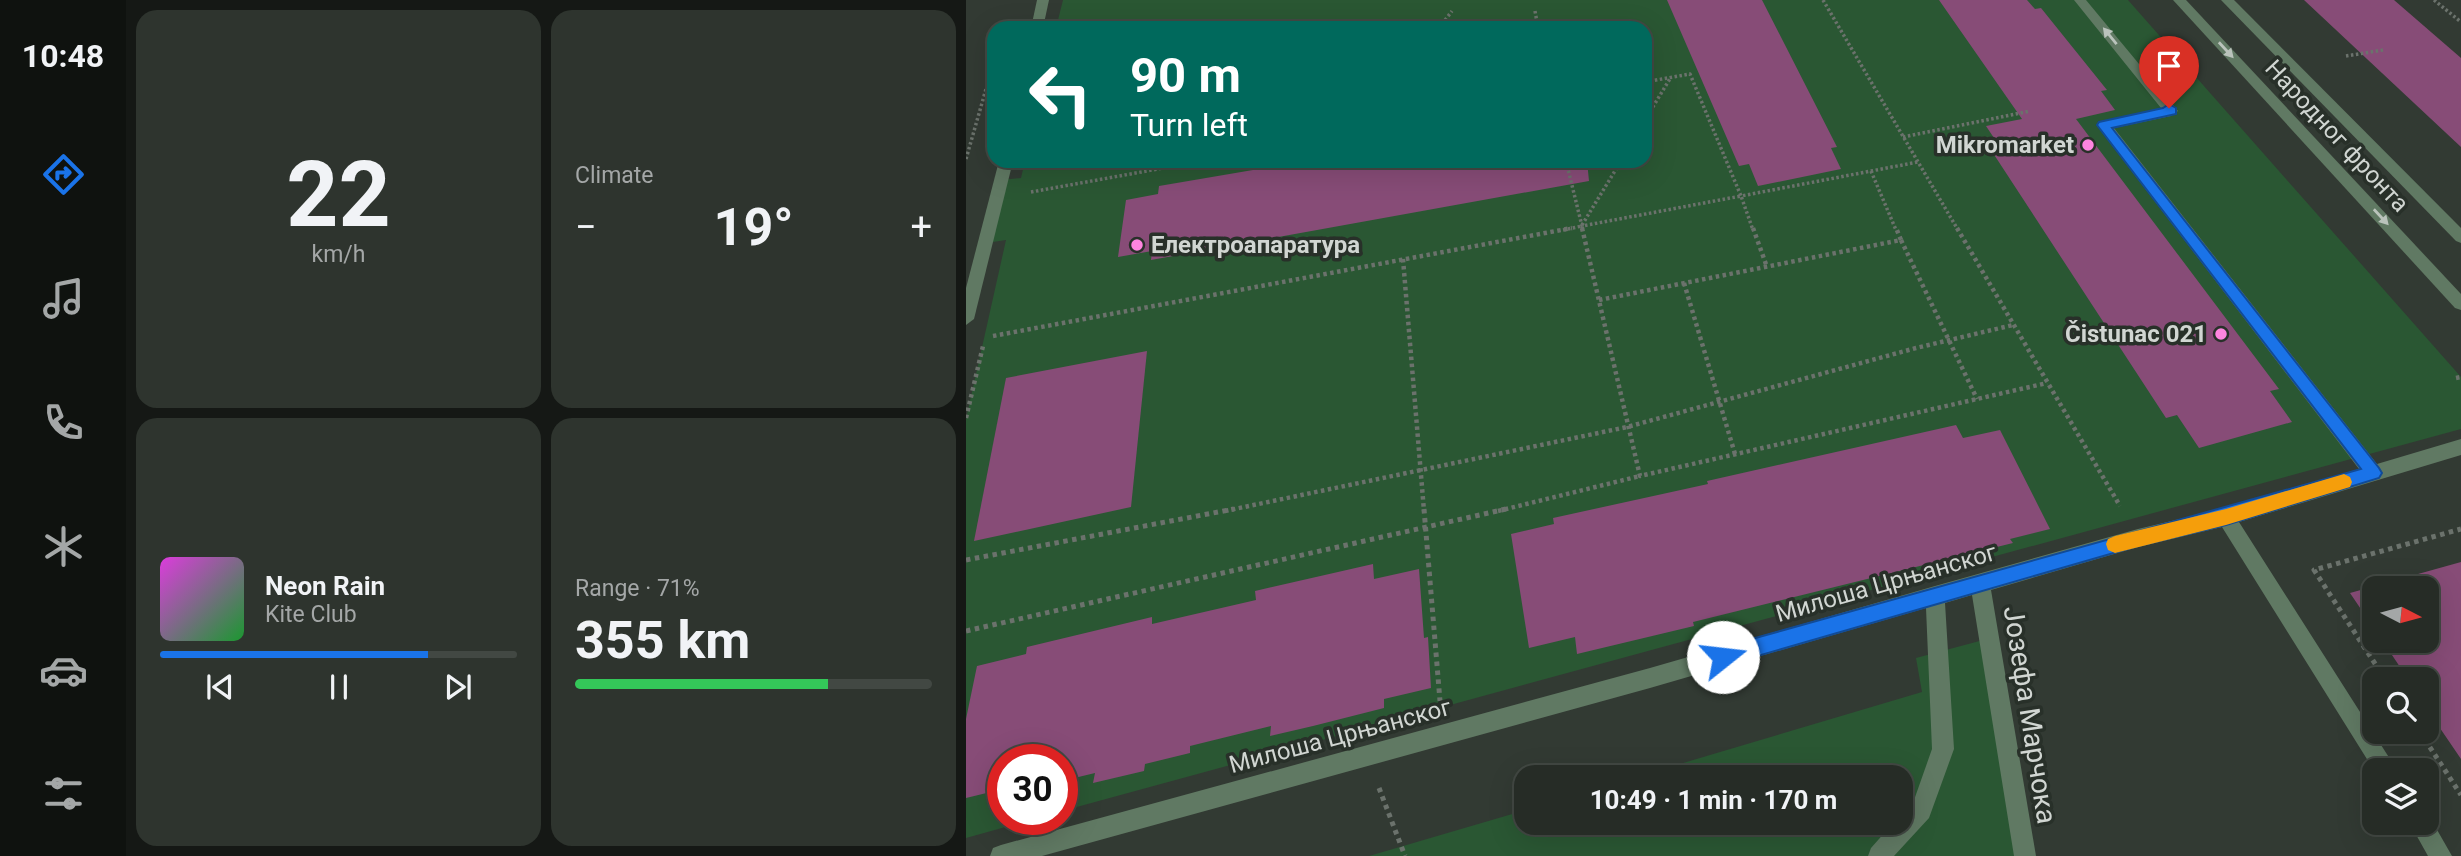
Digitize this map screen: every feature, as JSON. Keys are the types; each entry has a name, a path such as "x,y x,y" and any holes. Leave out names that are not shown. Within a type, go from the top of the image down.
{"street":[{"path":"1038,21 1043,0"},
{"path":"2080,0 2171,111 2104,125 2373,473"},
{"name":"Народног фронта","path":"2179,0 2461,303"},
{"name":"Народног фронта","path":"2227,0 2461,237"},
{"path":"966,318 1004,168"},
{"name":"Милоша Црњанског","path":"1001,856 2138,538 2226,517 2461,447"},
{"path":"2226,517 2378,758"},
{"name":"Јозефа Марчока","path":"1980,584 2025,856"},
{"path":"1879,856 1921,810 1943,749 1935,595"},
{"path":"2428,835 2441,856"}],"path":[{"path":"1823,0 2138,538"},
{"path":"2434,0 2461,22"},
{"path":"1444,21 1452,11"},
{"path":"1535,11 1537,21"},
{"path":"2346,56 2383,50"},
{"path":"1652,81 1690,74 1741,196 1767,267"},
{"path":"1652,108 1671,77"},
{"path":"966,159 987,86"},
{"path":"1903,137 2030,111"},
{"path":"985,337 1918,162"},
{"path":"996,198 1163,168"},
{"path":"1568,168 1640,476"},
{"path":"1582,226 1617,168"},
{"path":"1871,171 1977,399"},
{"path":"1598,300 1901,240"},
{"path":"1403,259 1440,705"},
{"path":"1684,283 1735,454"},
{"path":"966,560 1421,473 1628,426 2014,325"},
{"path":"966,631 1425,529 1640,476 2047,383"},
{"path":"2377,667 2314,570 2461,529"},
{"path":"2428,744 2461,795"},
{"path":"1366,756 1405,856"}],"green space":[{"path":"1063,0 2128,0 2461,377 2461,429 1078,807 1078,744 987,744 987,832 966,838 966,419 1006,240 986,243 1001,180 1021,178 1023,168 1652,168 1652,21 1058,21"},
{"path":"1987,639 2020,856 1369,856 1514,814 1514,835 1913,835 1913,765 1676,765 1922,692 1916,658"}],"building":[{"path":"1667,0 1762,0 1837,147 1831,148 1841,169 1758,186 1749,164 1739,166"},
{"path":"1939,0 2027,0 2035,9 2041,8 2107,90 2101,91 2115,110 2076,119 2279,389 2270,391 2292,422 2199,448 2177,415 2166,418 1991,150 2000,147 1986,126 2022,119"},
{"path":"2304,0 2394,0 2461,58 2461,147"},
{"path":"1264,168 1588,168 1589,181 1151,260 1152,251 1118,257 1126,200 1158,194 1159,186"},
{"path":"1147,351 1131,507 974,541 1006,378"},
{"path":"1956,425 1963,438 2000,430 2050,529 2010,539 2013,543 1693,622 1694,626 1577,654 1575,637 1529,648 1511,534 1554,524 1553,518"},
{"path":"2461,562 2461,759 2439,727 2439,667 2400,667 2391,653 2440,653 2440,576 2411,576"},
{"path":"1373,564 1374,579 1419,569 1424,638 1428,637 1431,688 1384,699 1384,708 1313,726 1270,736 1271,726 1190,746 1190,753 1145,764 1144,771 1093,783 1095,773 1078,777 1078,744 987,744 987,793 966,798 966,719 977,666 1026,654 1027,647 1152,617 1152,624 1256,600 1255,591"},
{"path":"2362,590 2362,611 2350,593"}],"slow traffic":[{"path":"2115,544 2226,517 2344,482"}],"place":[{"name":"Mikromarket","path":"2088,145"},
{"name":"Електроапаратура","path":"1137,245"},
{"name":"Čistunac 021","path":"2221,334"}],"route":[{"path":"1723,657 2138,538 2226,517 2373,473 2104,125 2171,111 2169,108"}]}
